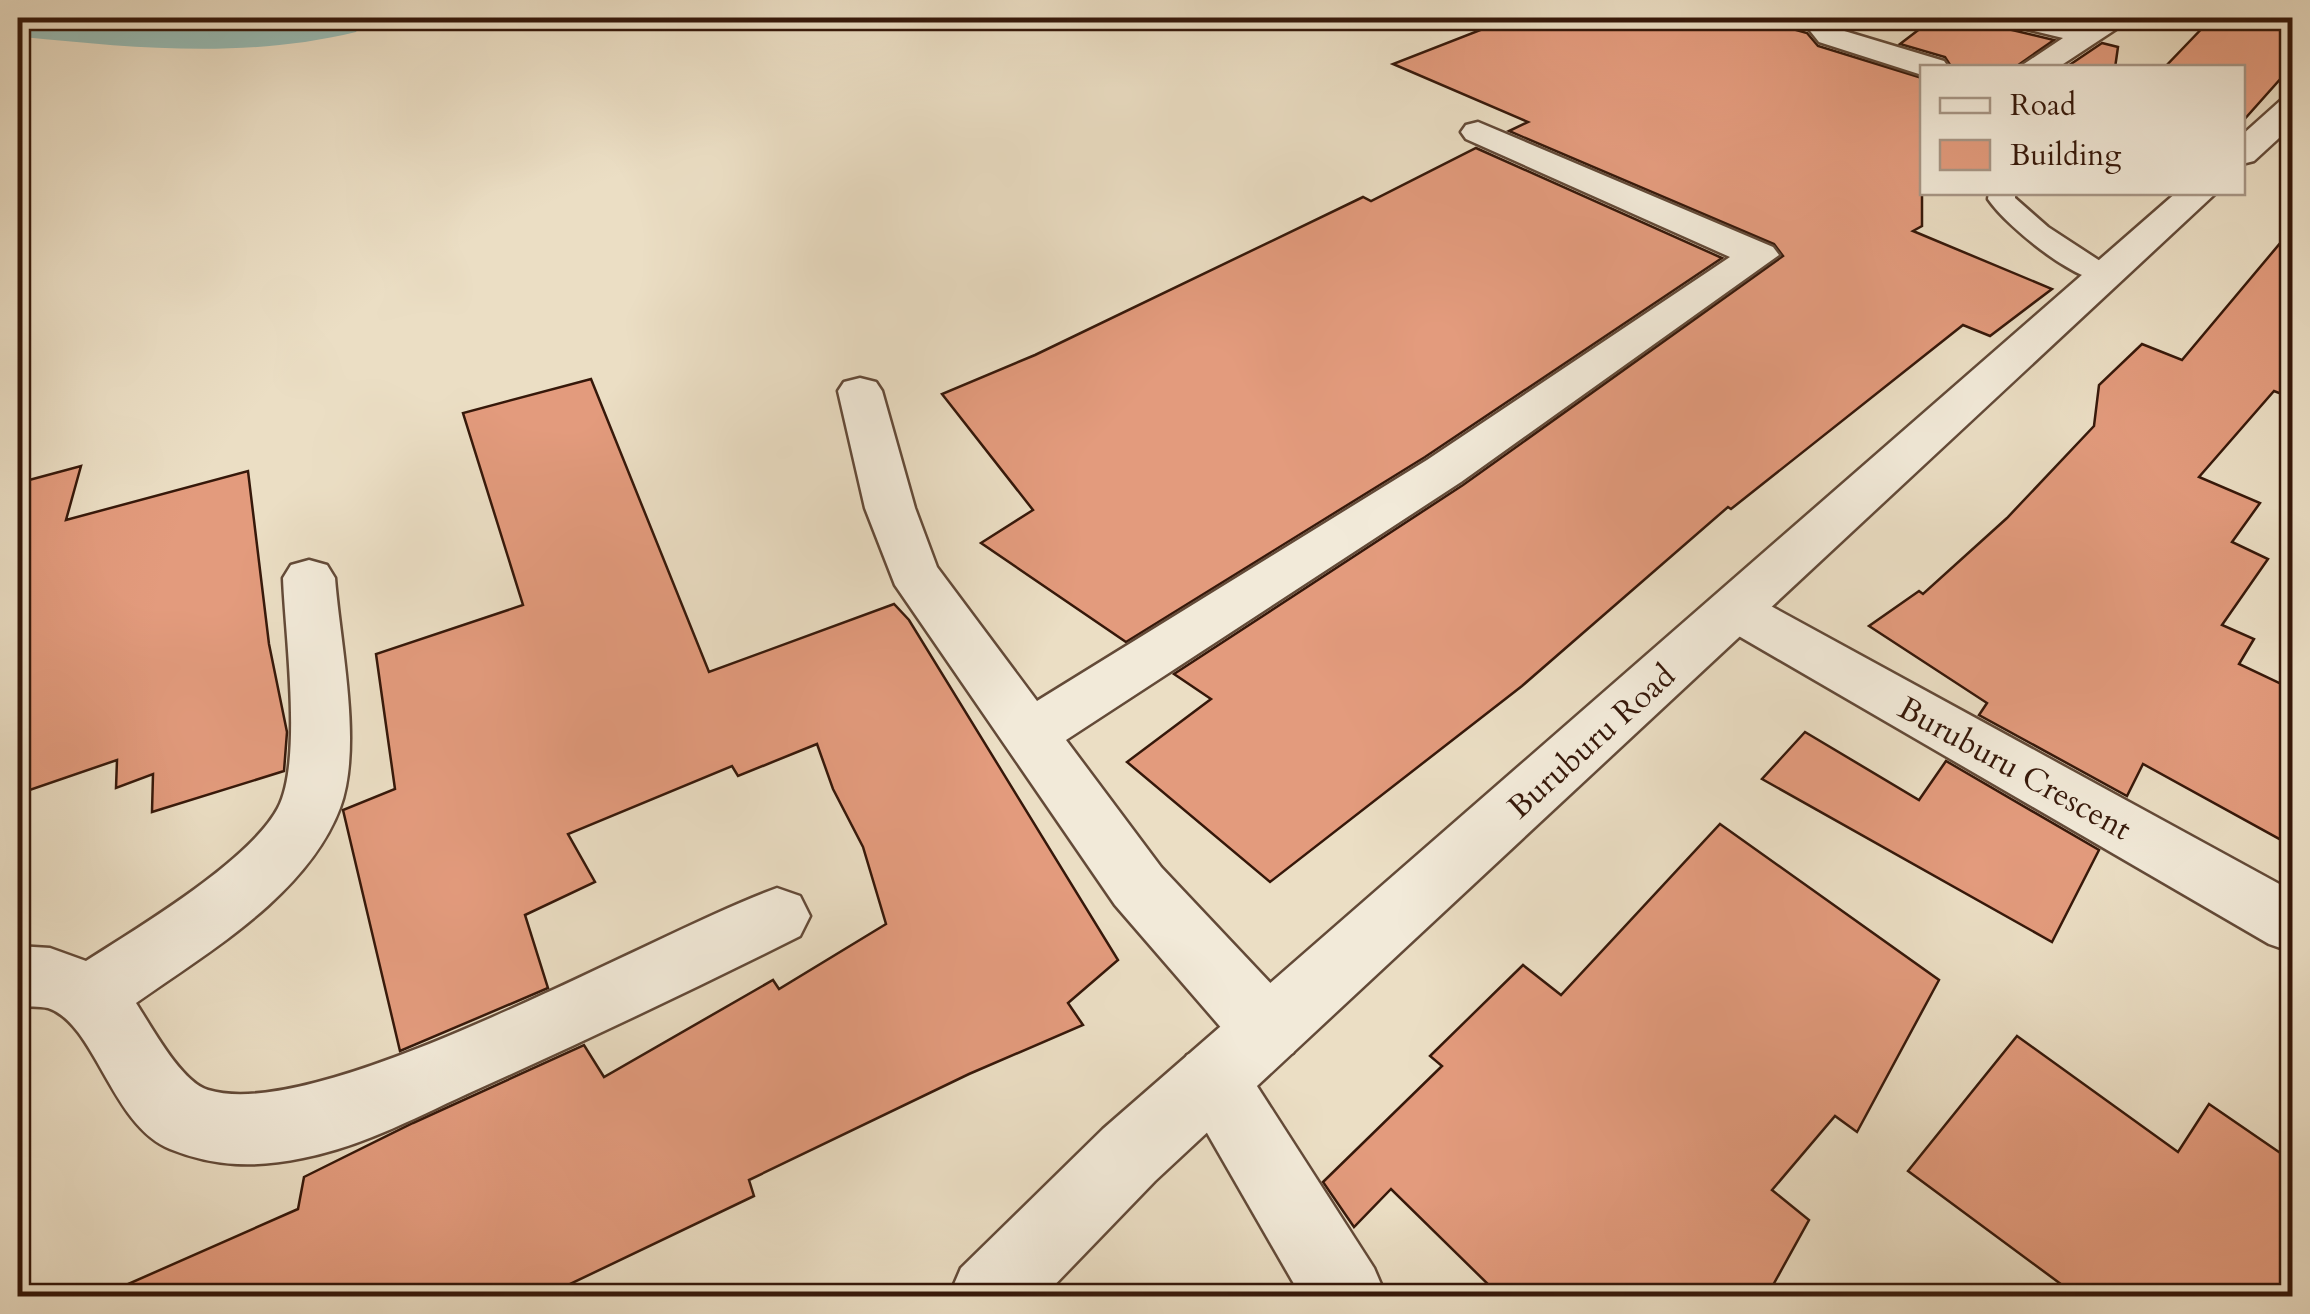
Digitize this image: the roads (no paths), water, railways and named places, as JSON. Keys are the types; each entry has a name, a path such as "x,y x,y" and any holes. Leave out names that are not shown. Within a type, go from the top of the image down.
{"street":[{"path":"1830,18 1818,22 1830,36 1923,65"},
{"path":"2016,18 2087,34"},
{"path":"2039,65 2118,18"},
{"path":"2245,151 2292,108"},
{"path":"1030,734 1444,471 1759,255 1478,132"},
{"name":"Buruburu Road","path":"989,1296 1129,1155 2197,195"},
{"path":"860,390 890,508 913,572 1138,886 1268,1030"},
{"path":"92,996 226,902 282,847 309,811 318,766 308,578"},
{"name":"Buruburu Crescent","path":"1737,611 2292,924"},
{"path":"18,976 45,974 92,996 174,1113 230,1132 308,1122 383,1094 591,1006 777,916"},
{"path":"1212,1080 1346,1296"}],"lane":[{"path":"2002,195 2017,216 2055,248 2108,276"}],"waterway":[{"path":"23,18 220,31 333,18"}]}
